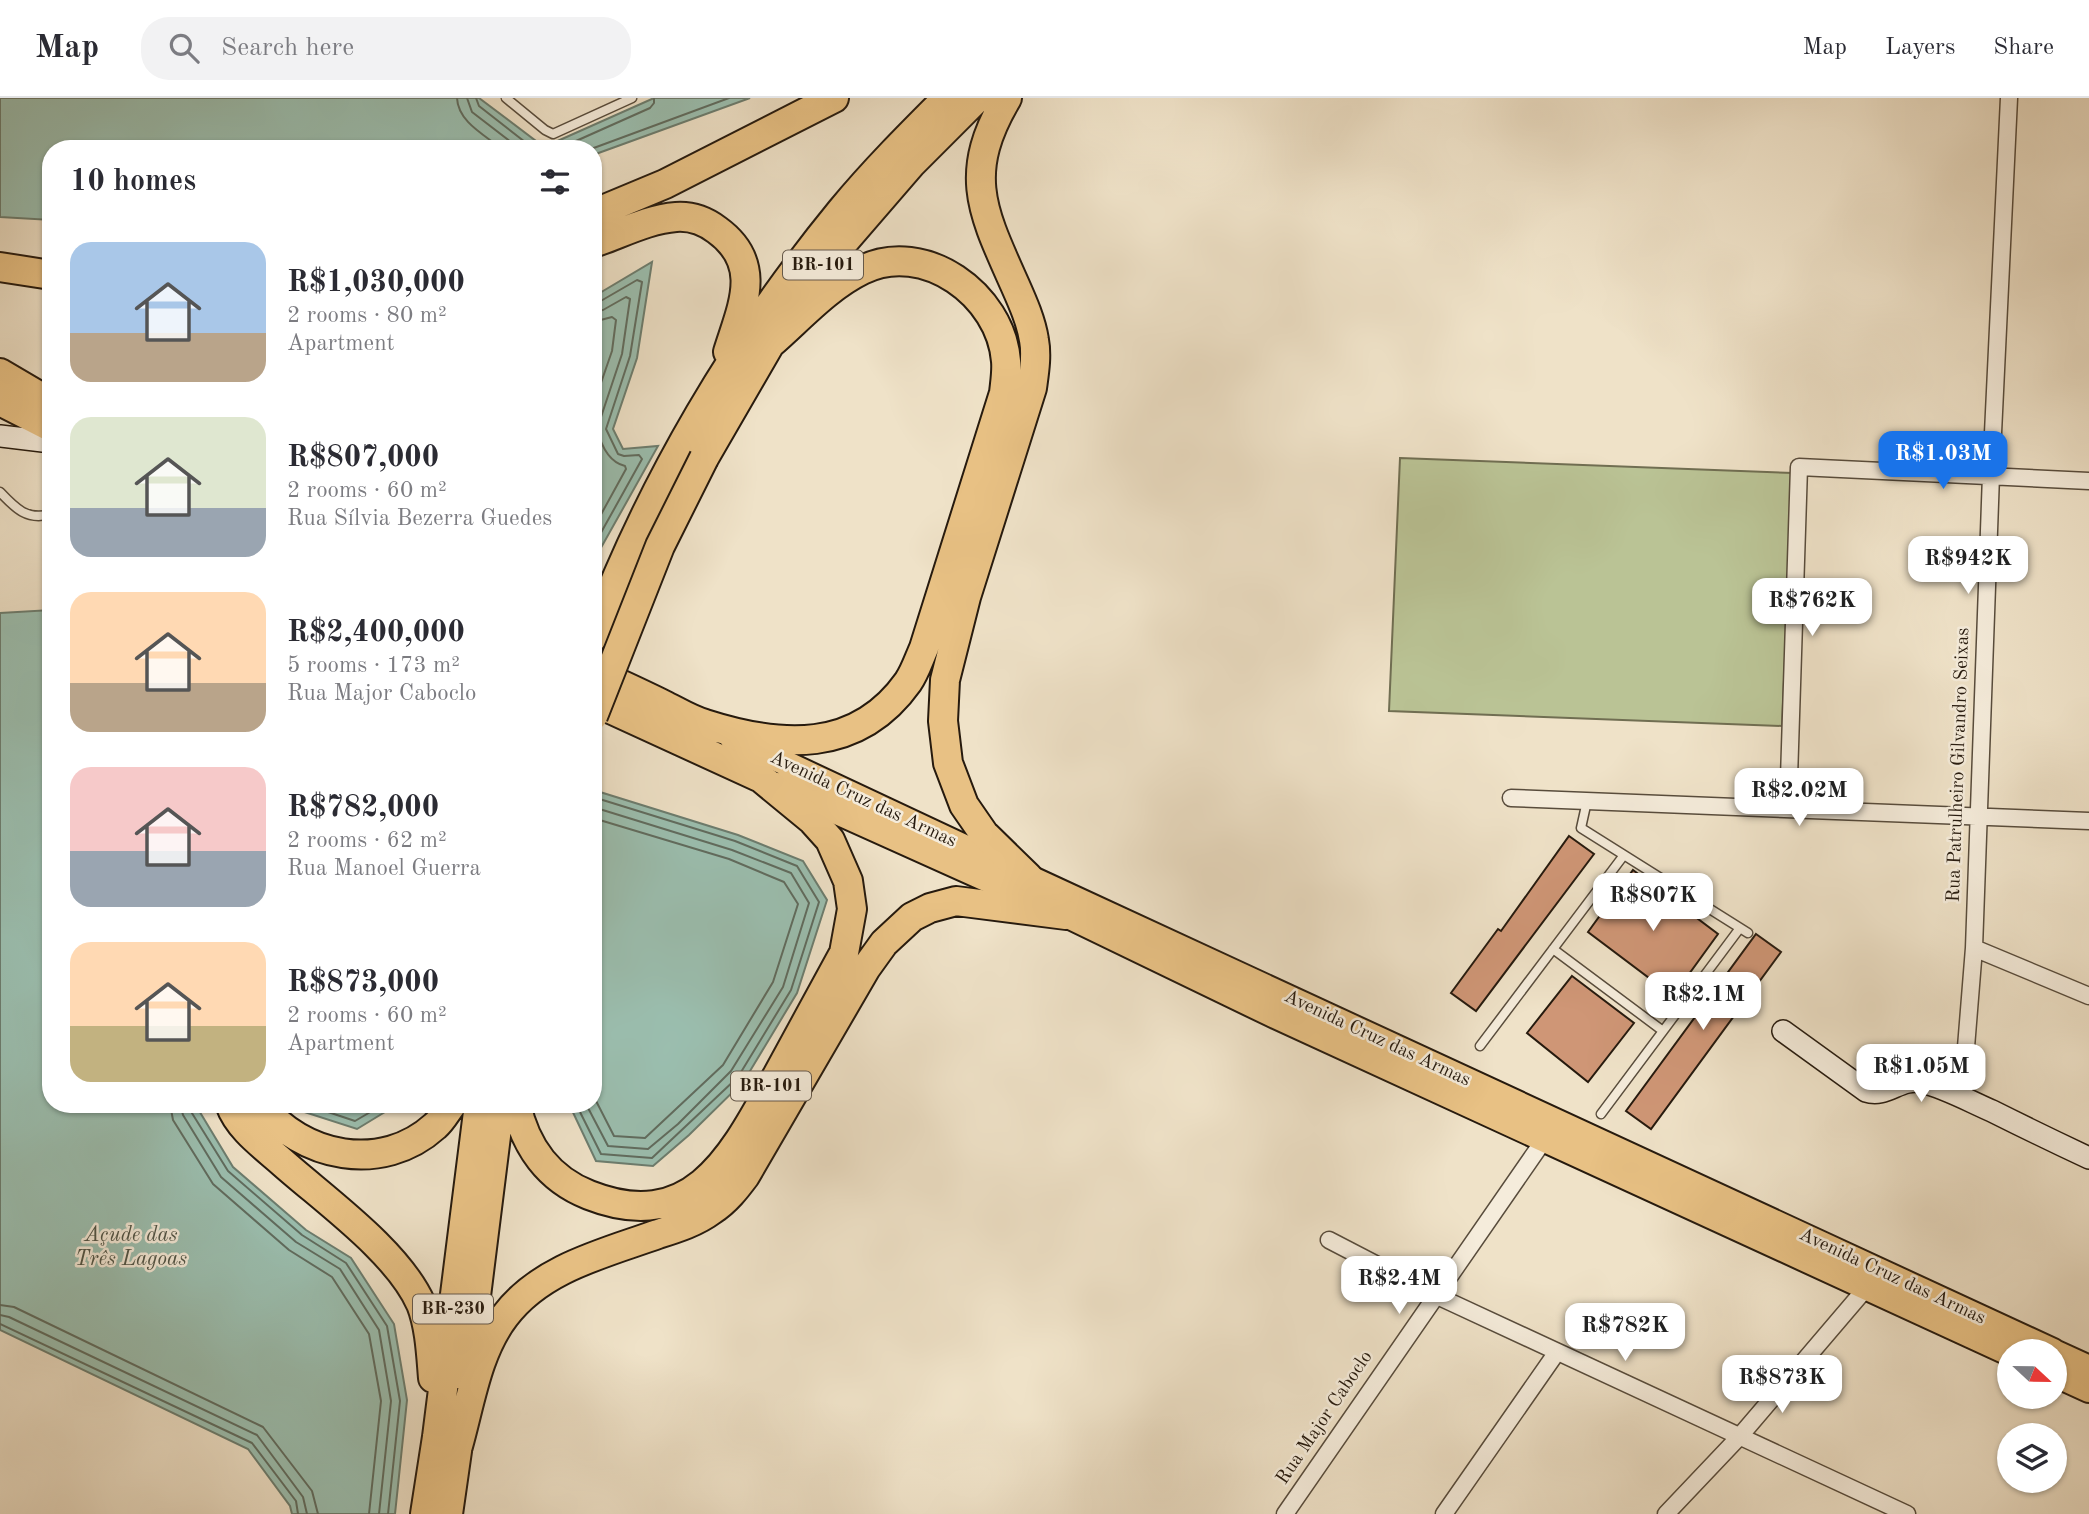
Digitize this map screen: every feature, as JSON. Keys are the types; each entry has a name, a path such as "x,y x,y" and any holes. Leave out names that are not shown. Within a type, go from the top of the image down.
{"highway":[{"path":"602,210 665,184 834,98"},
{"path":"716,386 806,255 896,150 947,98"},
{"name":"BR-101","path":"602,693 660,547 693,451 823,266 911,164 977,98"},
{"path":"1007,98 993,121 983,153 980,184 987,223 1026,310 1035,341 1035,364 1032,388 966,597 945,680 943,721 948,763 964,805 984,834 1028,877"},
{"path":"602,240 657,220 677,217 694,219 709,224 734,247 744,264 747,282 744,301 693,451 635,535 602,615"},
{"path":"602,675 703,724 788,742 818,740 864,723 886,708 910,681 924,648 1004,393 1006,360 997,329 980,299 961,282 934,268 909,262 887,261 863,270 838,285 770,344"},
{"path":"0,267 42,274"},
{"path":"0,373 42,398"},
{"path":"0,401 42,422"},
{"name":"BR-101","path":"519,1113 526,1139 539,1158 557,1178 584,1193 609,1203 636,1206 663,1204 693,1191 715,1174 740,1142 844,953 852,909 848,881 830,840 812,820 761,778 602,705"},
{"path":"447,1442 488,1346 504,1316 527,1293 572,1266 686,1224 712,1210 732,1193 746,1176 866,968 884,943 912,917 930,908 956,901 1066,915"},
{"path":"236,1113 246,1130 381,1249 407,1279 421,1306 430,1340 447,1442"},
{"path":"267,1113 306,1142 326,1151 350,1156 379,1154 412,1141 437,1124 445,1113"},
{"name":"BR-230","path":"448,1514 447,1442 478,1113"},
{"name":"BR-230","path":"425,1514 447,1442 499,1113"}],"main road":[{"name":"Avenida Cruz das Armas","path":"703,724 2028,1339"},
{"name":"Avenida Cruz das Armas","path":"761,778 1066,915 1273,1015 1997,1347"},
{"name":"Avenida Cruz das Armas","path":"2067,1357 2089,1368"},
{"path":"2067,1380 2089,1390"}],"street":[{"name":"Rua Patrulheiro Gilvandro Seixas","path":"1962,1097 1974,948 2009,98"},
{"path":"0,436 42,441"},
{"path":"1788,809 1799,467 2089,481"},
{"path":"1511,798 2089,821"},
{"path":"1974,948 2089,996"},
{"path":"1783,1031 1866,1091 1881,1093 1902,1082 1913,1080 1962,1097 2089,1158"},
{"name":"Rua Major Caboclo","path":"1285,1514 1544,1140"},
{"path":"1329,1240 1436,1295 1907,1514"},
{"path":"1666,1514 1740,1436 1867,1287"},
{"path":"1444,1514 1557,1352"}],"lane":[{"path":"506,98 553,134 632,98"},
{"path":"0,492 17,509 42,516"},
{"path":"1587,801 1581,828 1748,933"},
{"path":"1480,1046 1624,855"},
{"path":"1601,1114 1740,928"},
{"path":"1553,949 1663,1031"}],"shaded area":[{"path":"1400,458 1793,473 1782,726 1389,711"}],"water":[{"path":"0,98 479,98 535,140 42,140 42,219 0,217"},
{"path":"654,98 750,98 602,152 602,140 560,140"},
{"path":"652,262 637,358 613,429 623,449 658,446 602,546 602,292"},
{"name":"Açude das Três Lagoas","path":"42,611 42,1113 200,1113 233,1167 306,1230 351,1258 394,1324 407,1400 395,1514 292,1514 290,1506 248,1449 0,1330 0,613"},
{"path":"602,793 738,835 803,861 827,900 797,993 744,1081 653,1166 596,1161 573,1113 602,1113"},
{"path":"307,1113 383,1113 357,1129"}],"building":[{"path":"1569,836 1594,854 1476,1011 1451,993 1498,929 1501,931"},
{"path":"1633,870 1718,934 1673,996 1588,932"},
{"path":"1756,934 1781,952 1651,1129 1626,1111"},
{"path":"1572,976 1634,1023 1588,1082 1527,1033"}]}
